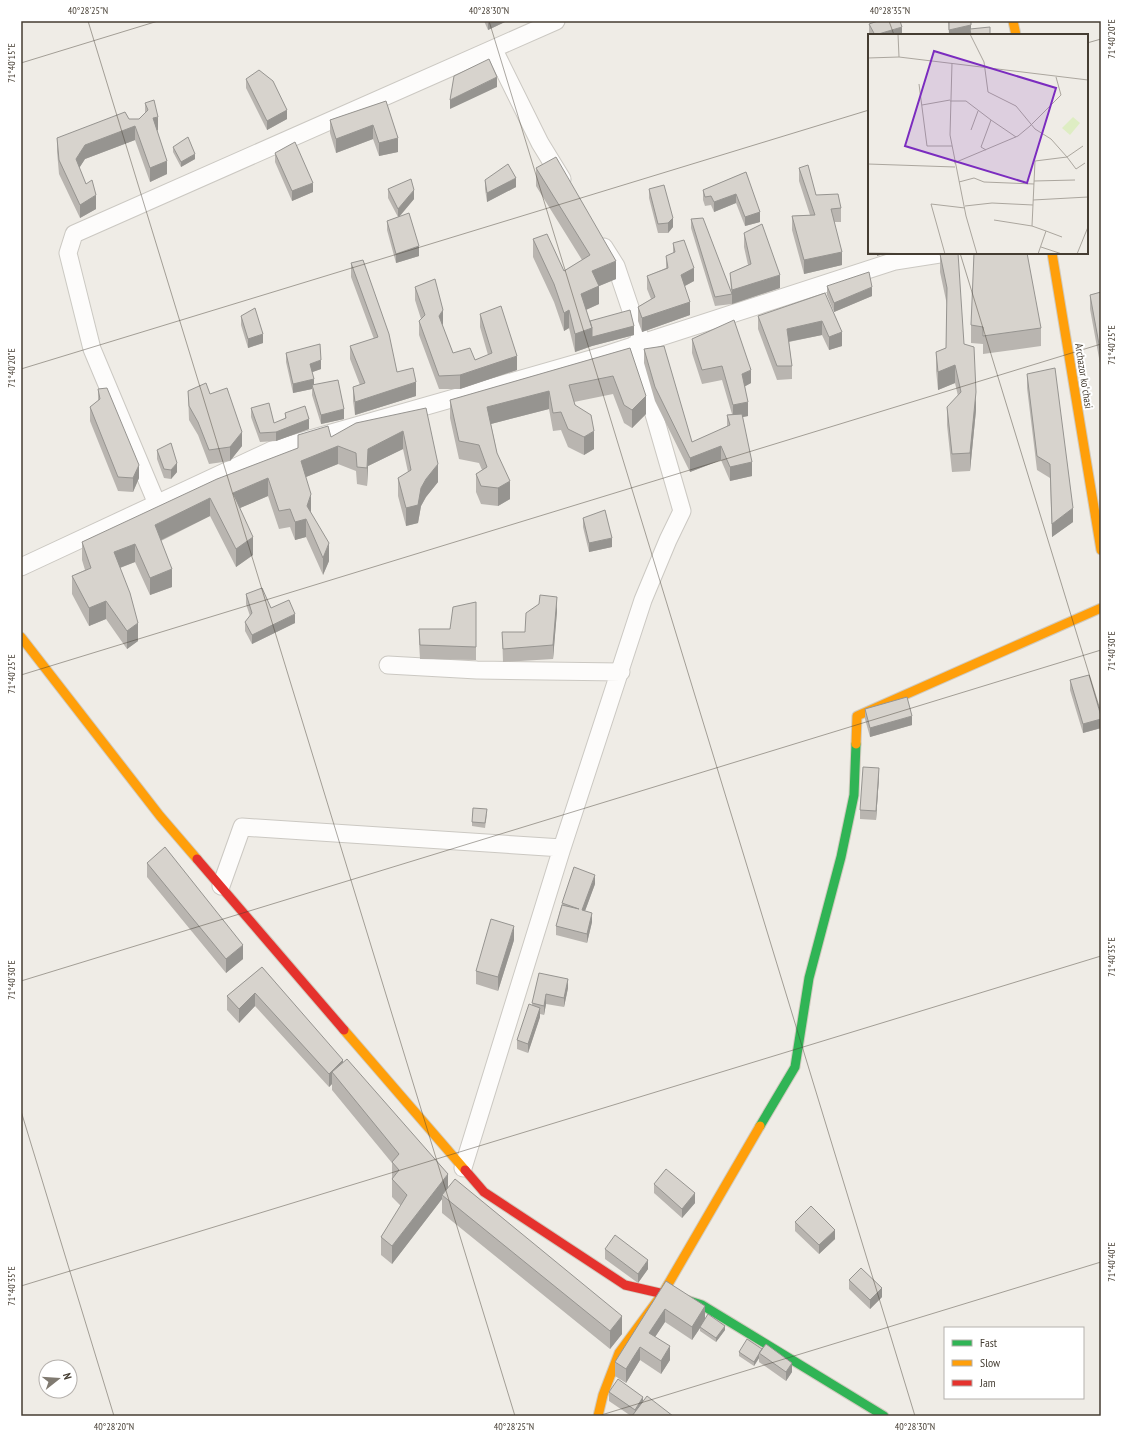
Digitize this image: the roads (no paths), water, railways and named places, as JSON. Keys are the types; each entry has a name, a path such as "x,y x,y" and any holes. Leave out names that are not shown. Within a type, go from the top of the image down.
{"street":[{"path":"156,504 92,349 68,253 74,234 494,50 556,21"},
{"path":"1013,21 1016,34"},
{"path":"494,50 540,143 572,195"},
{"path":"463,1168 562,848 621,672 643,600 682,511 616,266 596,234"},
{"path":"21,567 272,450 638,344 895,261 940,254"},
{"name":"Archazor koʻchasi","path":"1052,254 1101,550"},
{"path":"598,1416 619,1353 663,1293 795,1067 808,978 841,857 854,795 857,716 1101,608"},
{"path":"21,637 160,816 484,1192 626,1285 663,1293 702,1305 884,1416"},
{"path":"388,665 477,670 621,672"},
{"path":"221,886 242,827 562,848"}]}
